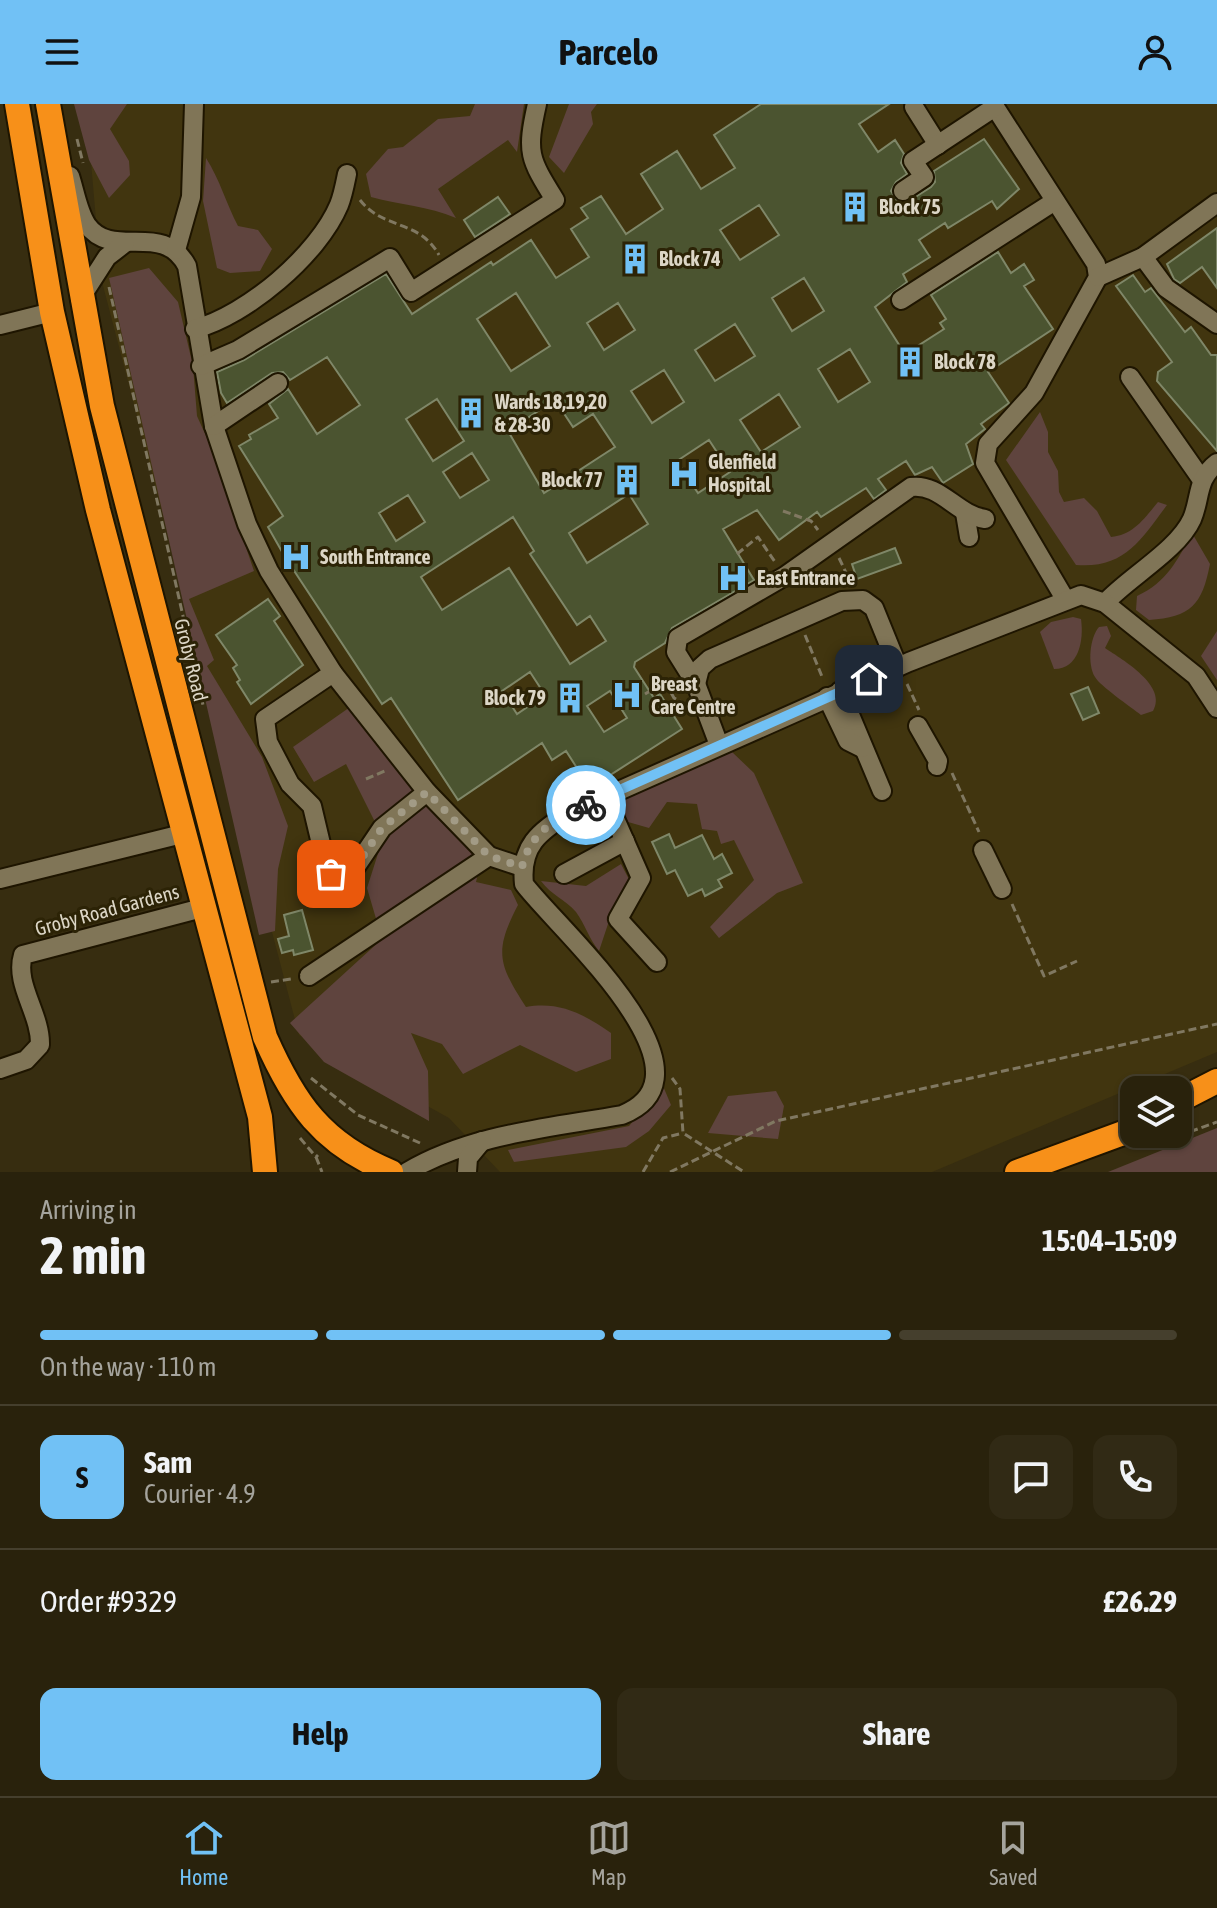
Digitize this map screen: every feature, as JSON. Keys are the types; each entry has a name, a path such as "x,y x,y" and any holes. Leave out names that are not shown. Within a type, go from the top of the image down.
{"highway":[{"path":"17,104 52,312 98,510 260,1117 265,1172"},
{"name":"Groby Road","path":"50,114 80,299 102,406 265,1037 286,1085 324,1149 391,1172"},
{"path":"1192,1094 1217,1081"},
{"path":"1192,1108 1217,1098"},
{"path":"1017,1172 1091,1145 1120,1130"},
{"path":"1091,1145 1120,1141"}],"street":[{"path":"176,250 191,197 194,104"},
{"path":"201,366 238,350 390,258 411,292 555,200 532,161 530,138 537,104"},
{"path":"903,191 924,177 913,161 994,105 1090,251 1098,277"},
{"path":"914,107 938,145"},
{"path":"50,114 86,223 97,235 125,243 160,242 176,250 187,266 201,366 214,426 247,524 288,603 333,673 427,792 489,856 522,867"},
{"path":"195,329 216,323 293,267 328,225 340,204 347,174"},
{"path":"901,300 1055,201"},
{"path":"1065,599 985,463 988,444 1034,393 1098,277 1143,257 1214,211"},
{"path":"80,299 101,265 125,243"},
{"path":"1143,257 1166,288 1217,324"},
{"path":"0,325 52,312"},
{"path":"1130,377 1202,480"},
{"path":"214,426 278,383"},
{"path":"1105,603 1176,541 1192,518 1206,471 1217,463"},
{"path":"719,745 690,688 676,652 678,638 785,576 911,487 921,486 937,492 965,513 985,519"},
{"path":"965,513 969,537"},
{"path":"407,1172 444,1152 482,1141 637,1109 650,1093 654,1071 650,1045 619,991 524,884 522,867 527,847 547,827 605,796 833,694 1081,595 1105,603 1196,676 1214,706 1217,726"},
{"path":"690,688 700,668 710,659 842,601 863,600 874,608 898,667"},
{"path":"333,673 265,719 268,742 290,784 312,806 327,869 338,877 353,871 382,828 427,792"},
{"path":"833,694 848,741 862,748 882,791"},
{"path":"918,726 938,761 937,766"},
{"path":"605,796 641,878 618,919 657,962"},
{"path":"0,879 182,834"},
{"path":"564,874 625,841"},
{"path":"983,850 1002,889"},
{"path":"309,976 489,856"},
{"name":"Groby Road Gardens","path":"0,1069 26,1060 40,1045 41,1031 19,968 23,955 202,908"},
{"path":"467,1172 468,1158 482,1141"}],"path":[{"path":"76,133 86,176"},
{"path":"347,174 361,204 381,218 423,233 443,262"},
{"path":"101,265 108,278 206,717"},
{"path":"645,694 665,682 674,698 689,706 690,688"},
{"path":"271,995 267,982 309,976"},
{"path":"670,1172 776,1121 1217,1024"},
{"path":"650,1045 680,1089 683,1133"},
{"path":"305,1074 358,1115 444,1152"},
{"path":"322,1172 324,1149 358,1115"},
{"path":"1192,1127 1217,1122"},
{"path":"643,1172 663,1138 683,1133 744,1172"},
{"path":"298,1135 324,1149"}],"shaded area":[{"path":"74,104 127,104 110,129 129,161 130,175 109,198 89,160"},
{"name":"Glenfield Hospital","path":"86,104 1217,104 1217,1052 1160,1076 1120,1076 1120,1093 932,1172 500,1172 449,1118 299,1035 101,278"},
{"path":"475,104 524,104 517,152 508,140 438,189 456,218 371,197 366,174 388,149 403,147 438,119 470,116"},
{"path":"569,104 597,104 591,112 593,124 564,173 549,157"},
{"path":"206,158 238,226 258,230 272,249 260,271 230,273 217,268 203,201"},
{"path":"149,268 178,302 193,366 197,416 215,456 254,571 189,599 214,660 207,666 262,757 288,826 278,869 275,931 259,935 109,278"},
{"path":"1040,412 1048,432 1048,452 1058,471 1059,492 1064,502 1084,498 1097,511 1111,537 1132,530 1158,502 1167,505 1149,530 1119,557 1093,565 1076,565 1006,460"},
{"path":"1192,533 1210,564 1203,590 1185,612 1149,620 1136,610 1137,596 1164,577"},
{"path":"1073,617 1081,619 1082,636 1078,652 1069,664 1054,669 1040,632 1051,622"},
{"path":"1107,626 1111,636 1105,648 1149,683 1156,702 1153,711 1141,715 1095,677 1090,658 1092,644 1099,627"},
{"path":"1217,631 1217,680 1201,656"},
{"path":"353,705 482,857 476,882 511,890 518,905 505,934 502,957 526,1007 560,1008 601,1026 611,1033 611,1059 576,1072 520,1045 463,1074 442,1044 411,1033 428,1071 429,1121 324,1062 290,1023 382,939 367,888 383,838 346,764 314,782 293,747"},
{"path":"731,751 754,773 803,883 777,893 719,938 710,927 754,880 734,840 721,844 717,831 702,829 697,804 667,802 649,828 621,820 617,799"},
{"path":"621,864 632,885 614,906 599,951 576,912 541,881 586,886"},
{"path":"663,1086 671,1105 649,1131 626,1147 514,1162 508,1150 629,1126"},
{"path":"776,1091 784,1106 778,1139 708,1133 728,1096"},
{"path":"1217,1128 1217,1172 1108,1172 1167,1148 1192,1148 1192,1138"}],"building":[{"path":"761,104 889,104 859,124 878,152 895,140 904,154 901,163 907,174 896,182 891,191 898,202 909,201 931,187 935,182 934,171 984,139 1019,189 997,209 992,201 948,228 945,223 919,240 930,257 903,274 907,282 875,307 905,354 944,329 940,323 946,319 931,295 998,252 1011,273 1024,264 1034,280 1024,286 1053,329 988,372 1009,403 981,424 985,429 966,444 973,464 943,483 932,467 915,475 906,461 878,479 886,490 874,499 866,488 821,517 817,512 779,540 757,510 723,529 754,580 672,628 665,643 635,662 634,667 654,698 660,694 682,729 590,788 566,751 552,760 542,743 458,800 391,698 382,704 285,557 268,527 283,516 239,446 251,439 249,435 278,418 269,404 288,389 317,434 360,405 327,357 290,380 283,372 272,373 227,403 221,393 217,372 244,360 386,274 412,314 491,262 493,265 531,240 556,278 589,257 571,229 588,218 581,208 601,196 626,234 663,209 641,174 677,151 701,189 735,168 714,135","holes":["759,205 779,235 740,260 720,230","804,278 824,311 792,331 772,298","516,293 550,346 511,371 477,319","618,303 635,330 604,350 587,323","735,324 755,356 715,381 695,350","850,349 870,382 838,402 818,369","664,370 684,402 652,423 631,391","779,394 800,427 761,452 740,420","437,399 464,441 433,461 406,419","555,400 573,427 593,414 615,447 544,493 508,431","709,440 730,472 698,493 677,461","472,453 489,480 460,498 443,472","629,494 648,524 587,563 569,533","408,495 425,522 396,541 379,513","513,517 534,551 530,554 577,625 590,616 606,641 570,664 509,568 442,610 421,577","530,672 545,695 517,714 502,691","610,691 627,718 604,732 587,706"]},
{"path":"498,197 510,214 475,237 464,220"},
{"path":"1217,228 1217,288 1202,267 1180,283 1174,279 1167,264"},
{"path":"1133,275 1145,292 1151,288 1185,332 1191,327 1211,355 1217,355 1217,451 1157,381 1158,372 1172,362 1116,286"},
{"path":"895,548 901,563 857,579 852,564"},
{"path":"268,599 280,616 274,621 303,665 251,704 237,682 240,680 233,668 237,665 216,635"},
{"path":"1088,687 1099,713 1083,720 1071,694"},
{"path":"669,834 675,848 702,835 714,859 722,854 732,873 718,880 722,887 705,896 702,889 688,896 675,870 667,874 652,842"},
{"path":"302,910 313,950 294,955 293,950 282,953 278,939 289,936 284,915"}],"way so far":[{"path":"331,874 338,877 353,871 382,828 427,792 489,856 522,867 527,847 538,833 586,805"}],"place":[{"name":"Block 75","path":"855,207"},
{"name":"Block 74","path":"635,259"},
{"name":"Block 78","path":"910,362"},
{"name":"Wards 18,19,20 & 28-30","path":"471,413"},
{"name":"Glenfield Hospital","path":"684,474"},
{"name":"Block 77","path":"627,480"},
{"name":"South Entrance","path":"296,557"},
{"name":"East Entrance","path":"733,578"},
{"name":"Breast Care Centre","path":"627,695"},
{"name":"Block 79","path":"570,698"}],"route":[{"path":"586,805 869,679"}]}
